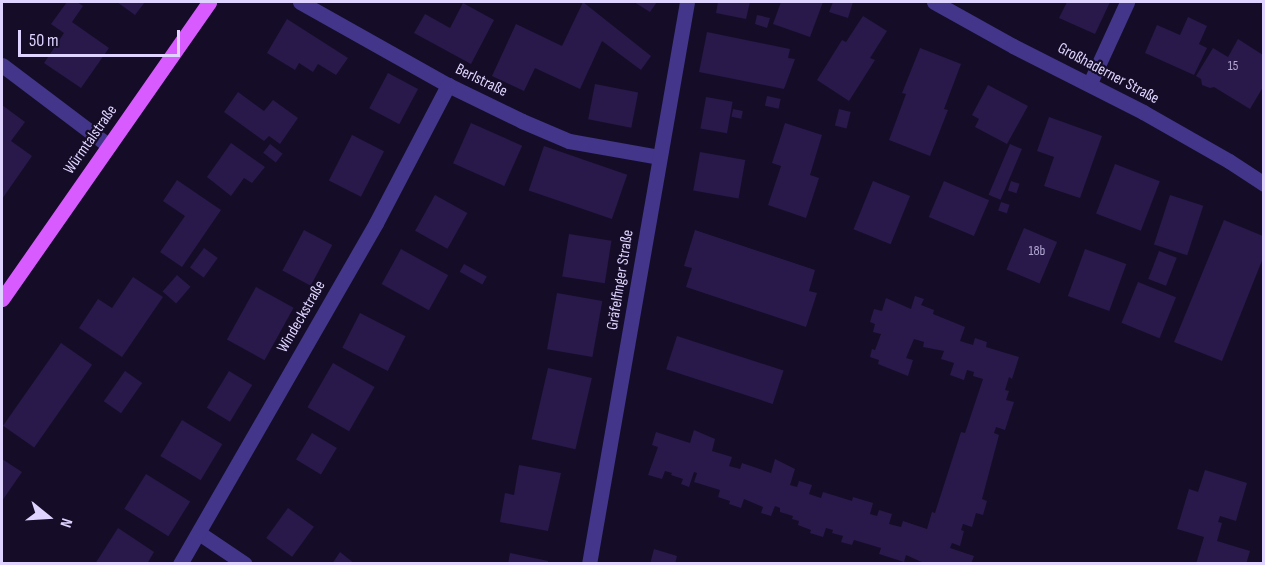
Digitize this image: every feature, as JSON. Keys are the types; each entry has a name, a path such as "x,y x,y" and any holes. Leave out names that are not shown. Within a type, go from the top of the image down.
{"main road":[{"name":"Würmtalstraße","path":"2,299 209,2"}],"street":[{"name":"Berlstraße","path":"300,2 448,85 569,141 659,157"},
{"name":"Gräfelfinger Straße","path":"589,564 687,2"},
{"name":"Großhaderner Straße","path":"934,2 1013,46 1090,83 1229,160 1263,184"},
{"path":"1090,83 1127,2"},
{"path":"2,65 109,146"},
{"name":"Windeckstraße","path":"180,564 376,223 448,85"},
{"path":"200,532 245,564"}],"building":[{"path":"67,2 77,2 83,6 72,22 109,48 81,88 44,63 64,33 51,24"},
{"path":"117,2 145,2 135,15"},
{"path":"583,2 651,56 641,70 602,41 580,89 535,68 524,91 492,76 516,24 562,46"},
{"path":"634,2 657,2 650,12"},
{"path":"718,2 750,2 746,19 716,13"},
{"path":"781,2 823,2 810,37 773,24"},
{"path":"833,2 853,2 848,18 829,12"},
{"path":"1067,2 1110,2 1095,34 1059,18"},
{"path":"463,3 494,20 471,64 414,33 425,14 450,28"},
{"path":"757,15 770,18 767,28 755,24"},
{"path":"863,16 887,31 870,58 875,60 849,101 817,80 842,40 846,42"},
{"path":"1188,17 1207,26 1199,44 1207,48 1194,75 1145,53 1157,25 1180,35"},
{"path":"287,19 348,58 336,75 318,64 313,72 299,63 295,70 267,53"},
{"path":"707,32 790,49 788,58 795,59 784,89 699,72"},
{"path":"1238,39 1263,55 1263,87 1250,109 1214,87 1202,85 1201,79 1196,76 1213,48 1228,57"},
{"path":"920,48 961,64 944,109 948,110 930,156 889,140 906,94 902,93"},
{"path":"388,73 418,89 399,124 369,108"},
{"path":"595,84 638,92 631,128 588,119"},
{"path":"988,85 1028,106 1007,144 975,127 979,119 972,115"},
{"path":"238,92 264,111 273,100 298,118 280,144 269,136 264,141 224,112"},
{"path":"767,96 781,99 779,109 765,106"},
{"path":"706,97 733,102 727,133 700,129"},
{"path":"2,105 25,122 11,141 32,156 2,199"},
{"path":"733,109 743,111 741,119 731,117"},
{"path":"839,109 851,112 847,128 835,125"},
{"path":"1049,117 1102,136 1080,198 1044,186 1054,157 1037,151"},
{"path":"471,123 522,146 504,186 453,163"},
{"path":"785,123 822,135 810,175 819,178 806,218 768,205 781,166 772,163"},
{"path":"352,135 384,151 361,197 329,180"},
{"path":"231,143 265,167 252,183 244,178 231,196 207,177"},
{"path":"270,144 283,154 276,163 263,153"},
{"path":"1010,144 1022,149 1000,200 989,195"},
{"path":"544,146 627,175 612,219 529,190"},
{"path":"700,152 745,160 739,198 693,190"},
{"path":"1115,164 1160,181 1141,231 1096,213"},
{"path":"177,180 221,210 182,267 160,252 185,216 163,201"},
{"path":"873,181 910,196 891,244 854,229"},
{"path":"944,181 989,200 974,236 929,217"},
{"path":"1011,181 1020,184 1016,193 1008,191"},
{"path":"435,195 467,213 447,249 415,231"},
{"path":"1170,195 1203,206 1187,255 1154,244"},
{"path":"1001,202 1010,205 1007,213 998,211"},
{"path":"1224,220 1263,236 1263,258 1222,361 1174,342"},
{"path":"1024,228 1057,242 1040,283 1006,269"},
{"path":"304,230 332,245 311,286 282,271"},
{"path":"695,230 815,270 809,291 817,293 806,327 686,287 692,268 684,266"},
{"path":"569,234 611,241 605,283 562,276"},
{"path":"204,248 218,258 204,277 190,267"},
{"path":"401,249 448,275 429,310 382,284"},
{"path":"1085,249 1126,264 1109,311 1068,296"},
{"path":"1159,251 1177,258 1166,286 1148,279"},
{"path":"464,264 487,277 482,284 460,272"},
{"path":"177,275 191,287 176,303 163,292"},
{"path":"133,277 163,297 122,357 79,328 98,299 112,308"},
{"path":"1138,282 1176,297 1160,338 1122,323"},
{"path":"256,287 294,308 265,360 227,339"},
{"path":"557,293 602,301 592,357 547,349"},
{"path":"915,296 924,299 921,305 934,310 933,314 965,327 960,341 973,345 975,338 987,342 986,347 1019,357 1012,379 1009,377 1005,390 1009,391 1006,400 1014,402 1005,430 996,427 994,433 999,435 982,499 987,501 983,515 976,513 972,527 963,524 961,530 964,531 960,546 952,543 950,548 974,556 971,564 926,564 906,555 904,562 879,554 881,548 854,540 852,545 841,542 843,536 832,533 833,530 826,528 823,537 810,533 811,530 798,525 799,521 792,519 793,516 780,512 780,508 775,506 771,516 761,513 763,507 744,499 741,508 729,504 730,501 718,497 720,490 694,482 697,473 694,472 689,487 681,484 683,479 671,475 672,473 665,471 662,479 648,475 658,447 652,445 656,432 690,443 694,430 715,439 712,451 732,457 729,466 740,469 742,463 771,473 775,459 795,469 790,485 797,487 799,481 812,485 809,494 821,498 823,492 852,501 853,497 873,503 870,514 877,516 879,510 892,514 889,524 901,527 903,521 927,529 932,512 935,513 961,432 965,433 983,379 973,376 974,372 967,370 964,380 950,375 954,363 941,359 944,351 923,347 924,342 914,339 906,358 913,360 908,376 878,364 879,360 870,357 881,334 873,332 875,324 870,322 874,309 882,311 886,298 911,309"},
{"path":"360,313 405,336 388,371 342,348"},
{"path":"677,336 784,371 773,404 666,369"},
{"path":"61,343 92,365 34,448 3,426"},
{"path":"333,363 375,387 349,431 308,407"},
{"path":"548,368 592,378 575,449 532,439"},
{"path":"125,371 142,383 121,413 104,401"},
{"path":"229,371 252,385 230,422 207,408"},
{"path":"182,420 222,444 201,480 160,456"},
{"path":"312,433 337,448 321,475 296,460"},
{"path":"2,459 22,472 2,501"},
{"path":"519,465 561,473 548,531 500,522 505,493 514,495"},
{"path":"1205,470 1247,483 1236,521 1220,516 1218,522 1222,523 1217,541 1250,551 1246,564 1196,564 1204,537 1177,529 1189,489 1198,492"},
{"path":"146,474 190,502 168,536 124,509"},
{"path":"288,508 314,527 292,557 266,538"},
{"path":"118,528 154,552 147,564 95,564"},
{"path":"654,549 677,556 675,564 650,564"},
{"path":"340,552 355,564 332,564"},
{"path":"510,553 548,561 548,564 508,564"}]}
